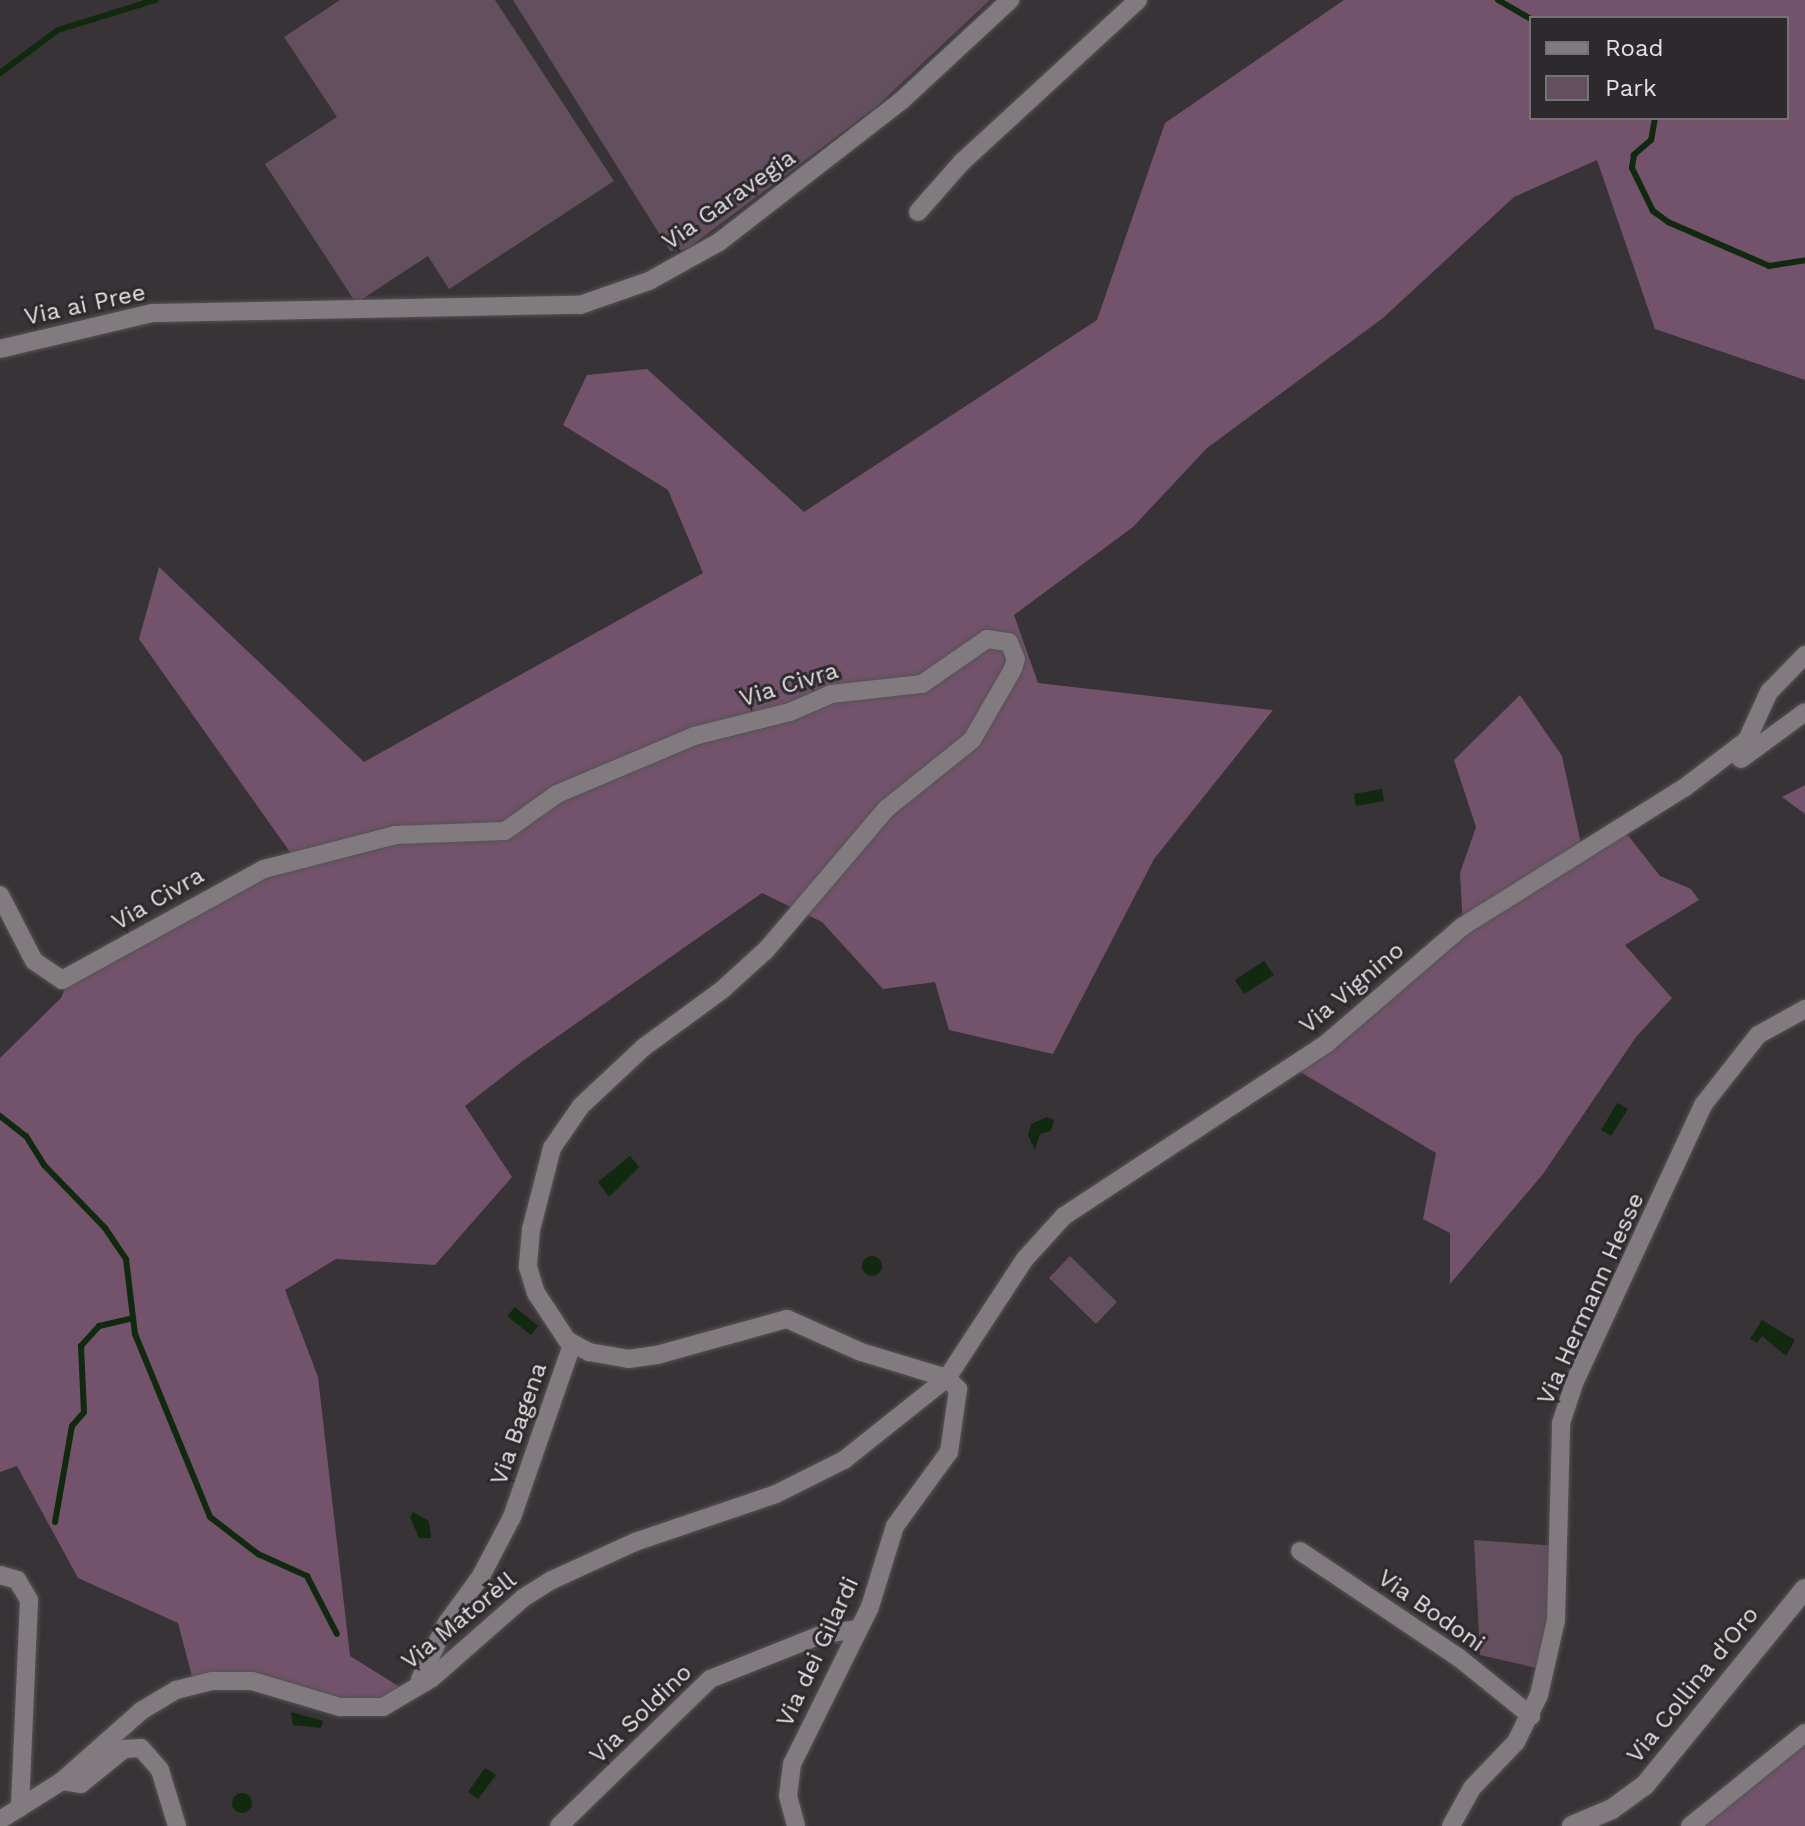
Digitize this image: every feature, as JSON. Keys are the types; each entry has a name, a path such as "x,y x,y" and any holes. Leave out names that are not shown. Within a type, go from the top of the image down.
{"street":[{"name":"Via Garavegia","path":"179,312 580,305 649,281 719,242 873,124 1010,0"},
{"path":"918,212 962,162 1138,0"},
{"name":"Via ai Pree","path":"1,347 152,313 179,312"},
{"name":"Via Civra","path":"0,895 27,952 44,972 62,980 264,869 395,835 505,831 557,794 694,736 790,712 831,694 922,684 987,639 1009,642 1016,659 1013,669 972,740 887,808 766,950 722,990 644,1047 562,1130 543,1176 528,1267 536,1293 572,1345"},
{"name":"Via Vignino","path":"947,1378 1025,1259 1064,1216 1327,1043 1463,926 1684,788 1747,740 1775,683 1805,655"},
{"path":"1684,788 1706,785 1805,712"},
{"name":"Via Hermann Hesse","path":"1451,1826 1461,1804 1516,1742 1531,1716 1556,1620 1558,1457 1566,1403 1703,1105 1758,1035 1805,1009"},
{"name":"Via Bagena","path":"408,1692 431,1664 443,1629 481,1576 512,1517 572,1345 628,1359 787,1319 861,1352 947,1378"},
{"name":"Via dei Gilardi","path":"796,1826 788,1796 792,1764 875,1597 895,1526 949,1452 960,1395 947,1378"},
{"name":"Via Matorèll","path":"0,1820 62,1781 141,1711 194,1684 270,1684 357,1710 383,1707 463,1651 523,1598 596,1557 823,1472 877,1437 947,1378"},
{"name":"Via Bodoni","path":"1300,1551 1458,1657 1531,1716"},
{"path":"0,1575 17,1580 29,1600 20,1808"},
{"name":"Via Collina d'Oro","path":"1572,1826 1612,1809 1645,1785 1805,1589"},
{"path":"443,1629 463,1651"},
{"name":"Via Soldino","path":"559,1826 710,1679 823,1634 859,1629"},
{"path":"1690,1826 1805,1733"},
{"path":"62,1781 81,1784 124,1749 141,1748 160,1770 177,1826"}],"green space":[{"path":"340,0 495,0 614,181 449,289 428,256 356,303 265,164 337,117 284,37"},
{"path":"513,0 990,0 876,107 687,249 670,251"},
{"path":"1070,1256 1117,1302 1096,1324 1049,1278"},
{"path":"1474,1540 1557,1546 1545,1670 1480,1655"}],"shaded area":[{"path":"1344,0 1805,0 1805,380 1655,329 1597,160 1514,197 1383,318 1207,448 1133,527 1014,615 1038,683 1273,710 1154,859 1053,1054 949,1030 935,982 883,989 822,922 762,893 524,1060 465,1106 512,1177 435,1265 336,1259 285,1290 318,1377 350,1656 408,1692 383,1707 293,1690 194,1684 178,1623 78,1578 17,1466 0,1472 0,1058 61,998 70,977 297,862 139,639 159,567 364,762 703,573 668,490 563,425 587,375 647,369 804,512 1097,320 1165,123"},
{"path":"1520,695 1562,756 1582,848 1619,824 1660,876 1691,889 1699,900 1625,945 1672,998 1636,1037 1543,1174 1450,1284 1450,1233 1423,1219 1436,1153 1292,1067 1463,926 1460,873 1476,827 1454,760"},
{"path":"1805,785 1805,814 1782,797"},
{"path":"1382,789 1384,801 1356,806 1354,794"},
{"path":"1264,961 1274,975 1244,994 1235,980"},
{"path":"1617,1103 1628,1109 1611,1136 1601,1130"},
{"path":"1047,1117 1054,1120 1051,1131 1040,1134 1035,1150 1028,1135 1031,1124"},
{"path":"630,1156 639,1167 609,1197 598,1182"},
{"path":"872,1256 879,1259 882,1266 879,1273 872,1276 865,1273 862,1266 865,1259"},
{"path":"515,1307 538,1326 531,1335 507,1316"},
{"path":"1762,1320 1795,1340 1786,1356 1762,1336 1757,1343 1750,1339"},
{"path":"413,1512 429,1521 431,1538 419,1538 410,1517"},
{"path":"291,1712 323,1721 321,1728 293,1725"},
{"path":"1805,1733 1805,1826 1690,1826"},
{"path":"485,1768 496,1775 478,1799 468,1792"},
{"path":"242,1793 249,1796 252,1803 249,1810 242,1813 235,1810 232,1803 235,1796"}],"waterway":[{"path":"0,73 58,30 155,0"},
{"path":"1498,0 1529,18"},
{"path":"1655,120 1651,140 1634,155 1632,168 1653,211 1668,222 1769,266 1805,260"},
{"path":"0,1116 26,1136 44,1165 105,1228 126,1259 135,1334 210,1517 258,1554 307,1576 337,1634"},
{"path":"55,1522 72,1426 84,1412 81,1346 99,1326 133,1318"}]}
